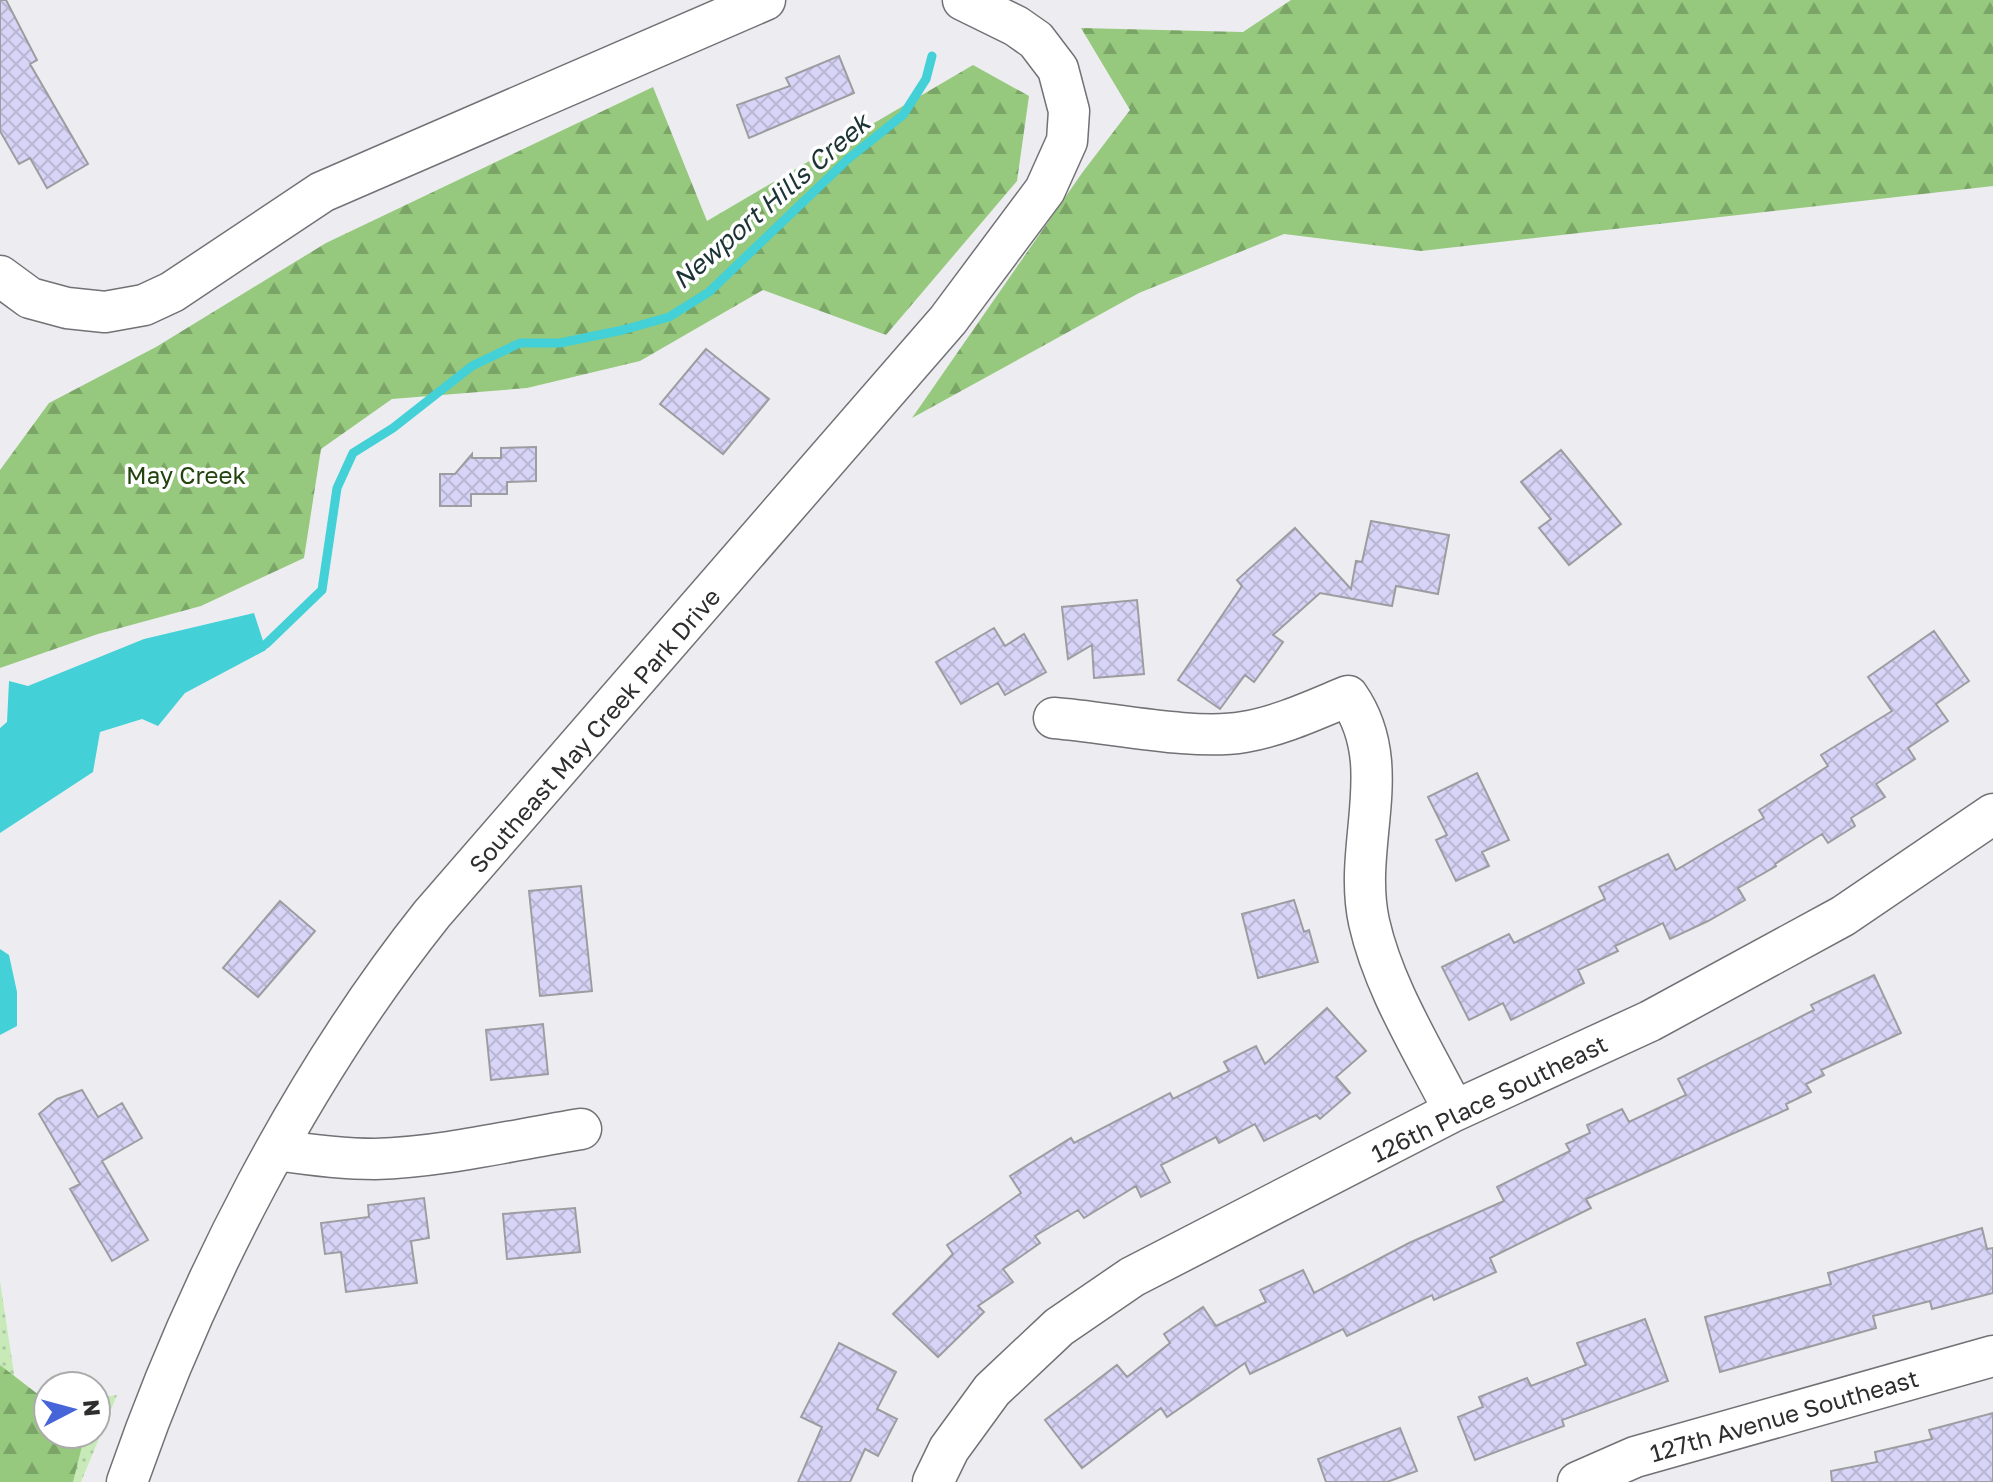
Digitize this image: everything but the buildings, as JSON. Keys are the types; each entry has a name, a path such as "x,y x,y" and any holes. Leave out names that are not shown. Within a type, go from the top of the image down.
{"street":[{"path":"0,276 30,298 67,308 105,312 144,305 172,292 322,192 735,8 765,0"},
{"name":"Southeast May Creek Park Drive","path":"127,1482 170,1368 277,1150 381,977 432,914 948,320 1045,190 1067,141 1067,90 1058,69 1036,40 1005,13 963,0"},
{"path":"1054,718 1203,735 1243,733 1294,719 1348,696 1363,717 1373,767 1365,878 1369,921 1387,977 1454,1111"},
{"name":"126th Place Southeast","path":"933,1482 949,1449 992,1390 1059,1327 1132,1277 1454,1111 1650,1021 1843,916 1993,814"},
{"path":"277,1150 337,1158 376,1159 581,1129"},
{"name":"127th Avenue Southeast","path":"1578,1482 1635,1457 1993,1356"}],"green space":[{"path":"1291,0 1993,0 1993,186 1421,251 1284,234 1139,293 912,418 1082,173 1130,110 1081,28 1243,32"},
{"name":"May Creek","path":"973,65 1029,96 1017,181 886,335 763,290 640,361 527,388 392,399 321,449 304,558 201,606 98,634 0,668 0,470 49,403 156,347 326,243 653,87 707,221"},
{"path":"0,1281 15,1380 0,1381"},
{"path":"0,1365 32,1390 32,1450 81,1450 73,1482 0,1482"},
{"path":"0,1410 32,1426 32,1450 94,1450 81,1482 0,1482"}],"water":[{"path":"254,613 266,650 185,693 158,726 142,719 100,732 93,772 0,833 0,728 7,722 9,681 28,686 144,639"},
{"path":"0,949 9,955 17,992 17,1026 0,1035"}],"waterway":[{"name":"Newport Hills Creek","path":"256,650 322,590 337,488 353,453 393,428 472,366 520,343 560,343 623,330 669,317 709,292 848,159 903,115 926,79 932,56"}]}
